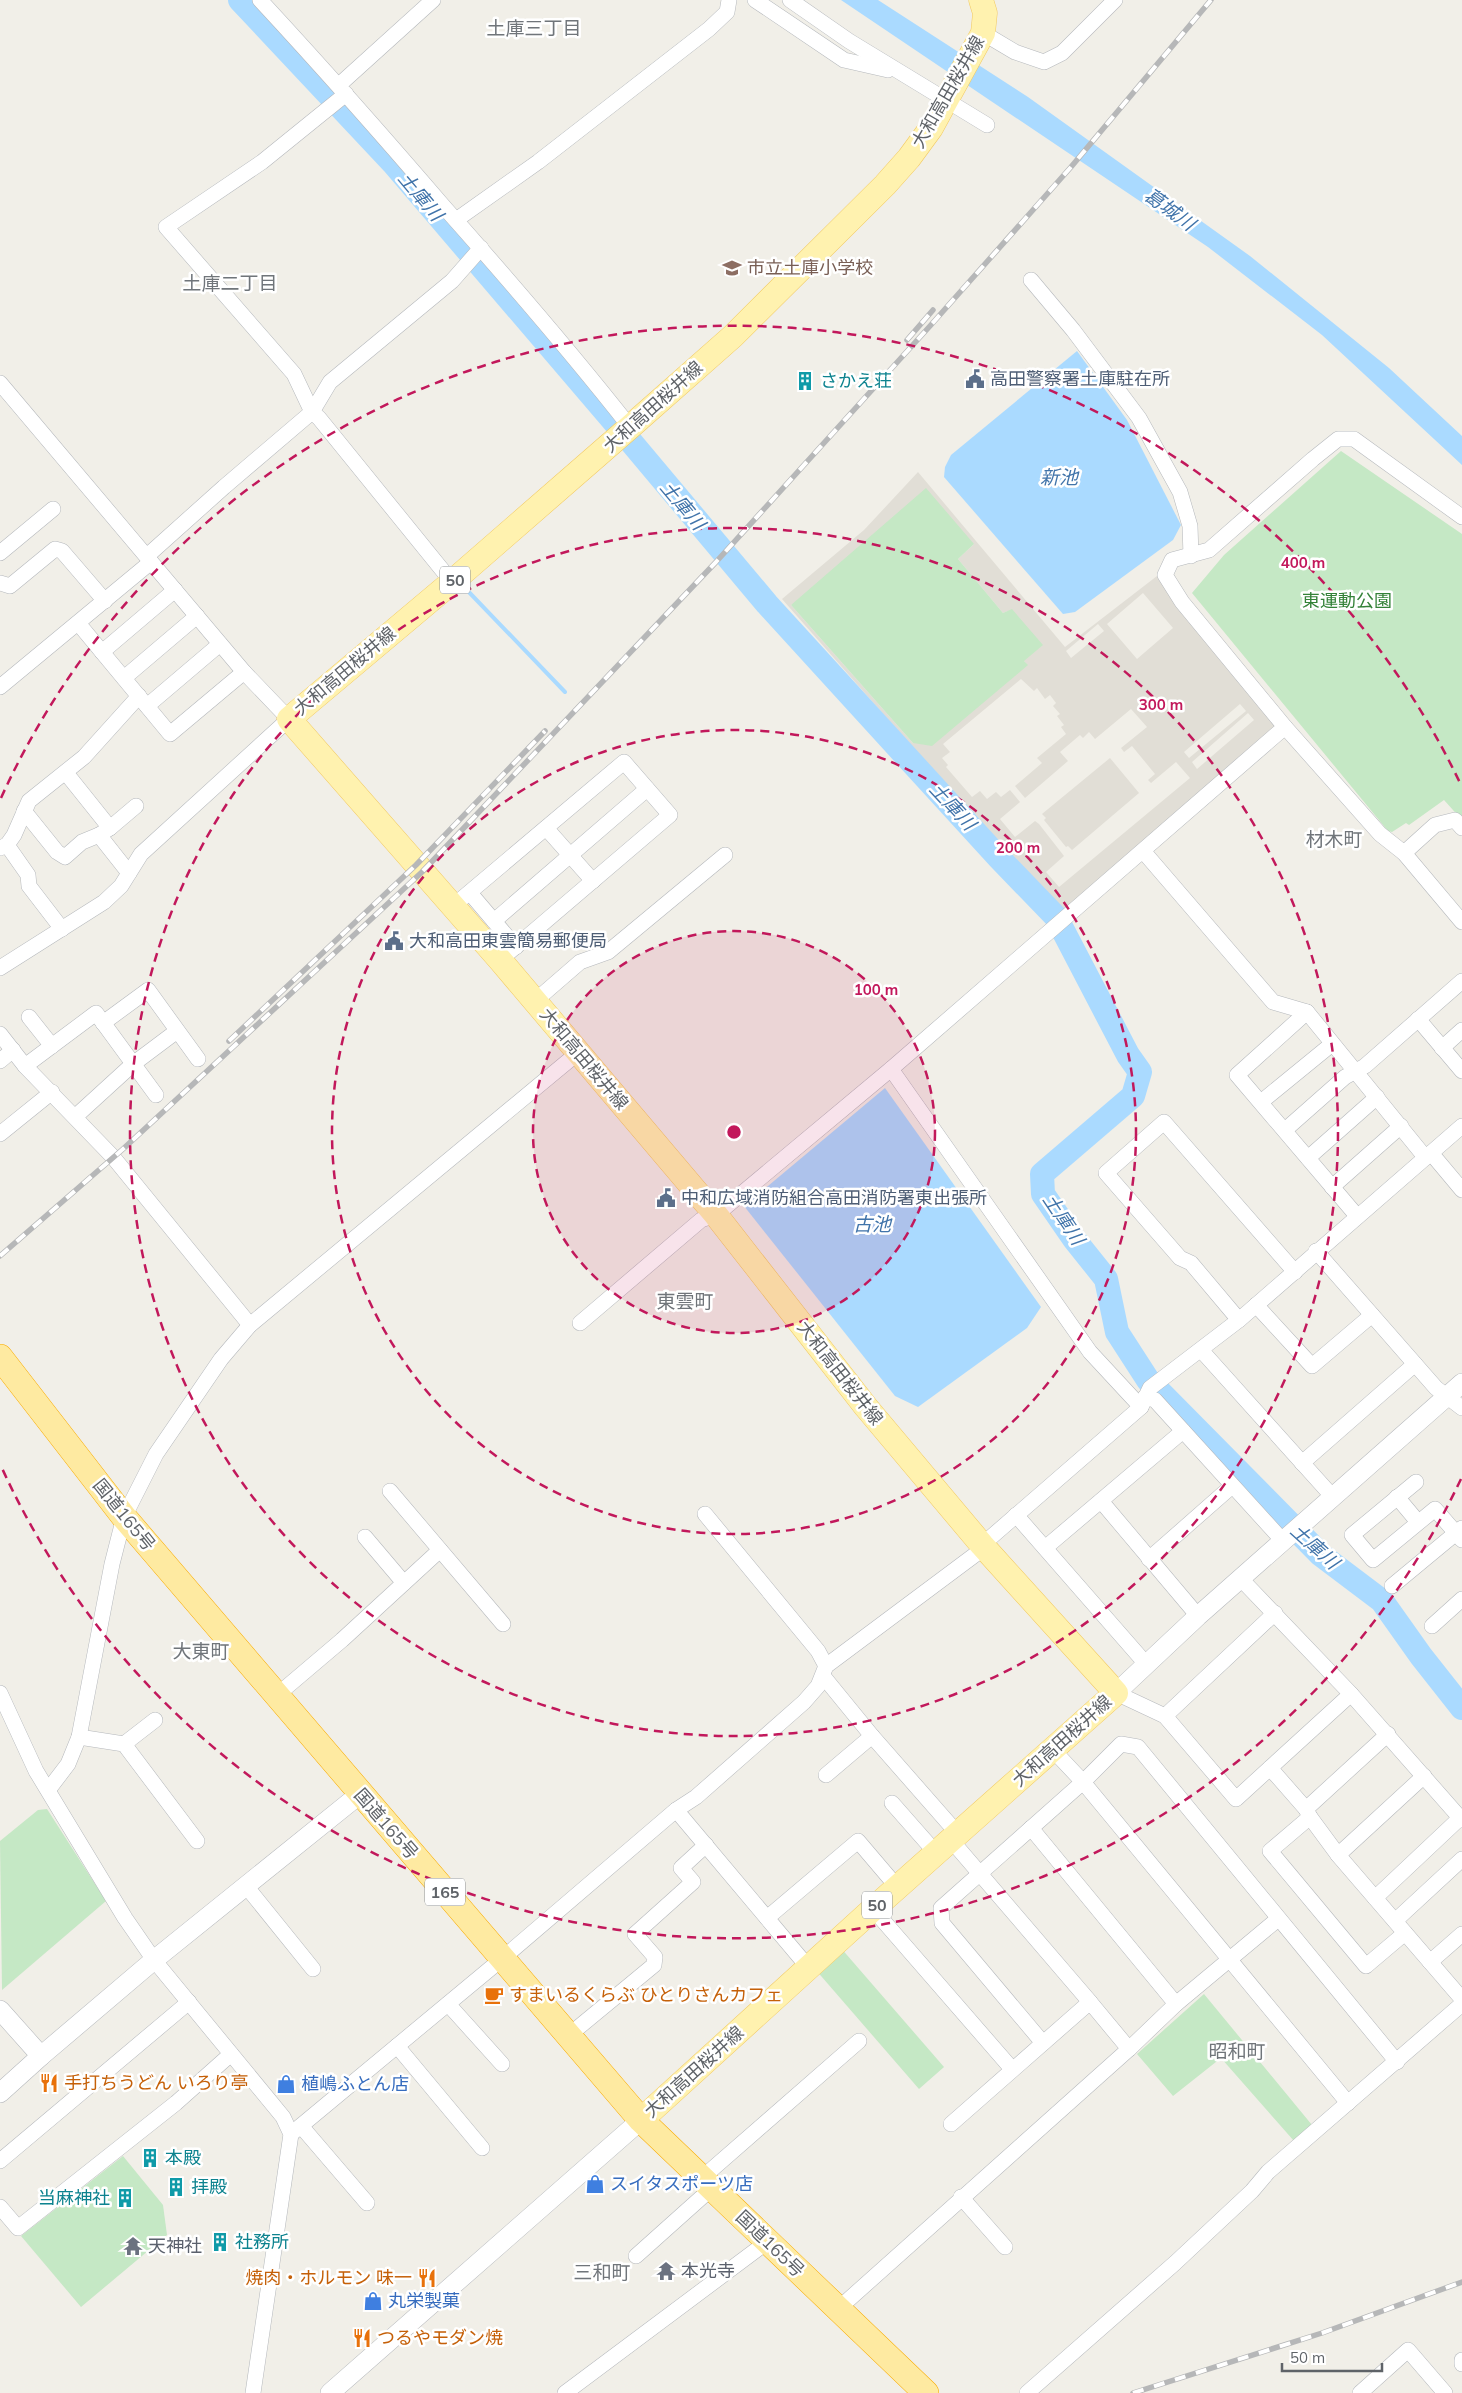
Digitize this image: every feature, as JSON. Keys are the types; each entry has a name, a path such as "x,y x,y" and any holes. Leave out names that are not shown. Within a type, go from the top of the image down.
{"highway":[{"name":"国道165号","path":"0,1357 124,1517 640,2120 926,2393"}],"main road":[{"name":"大和高田桜井線","path":"640,2120 808,1967 1116,1693 982,1545 866,1407 716,1215 535,1001 508,954 461,900 289,718 452,582 626,432 733,336 822,244 885,185 909,158 931,128 980,39 985,13 981,0"}],"street":[{"path":"260,0 343,91 589,375 626,432"},
{"path":"433,0 343,91 297,134 262,162 166,227 294,374 312,412 319,418 452,582"},
{"path":"456,220 538,162 710,29 727,12 729,0"},
{"path":"755,0 844,60 900,72"},
{"path":"790,0 849,41 900,72 949,94 987,125"},
{"path":"980,39 1044,62 1062,53 1115,0"},
{"path":"0,687 106,600 224,487 312,412 330,382 452,281 480,249"},
{"path":"1031,280 1073,330 1139,418 1180,492 1190,526 1191,556"},
{"path":"0,382 244,672 289,718 140,854 121,886 104,902 0,968"},
{"path":"1462,517 1354,439 1338,439 1209,550 1172,560 1165,575 1182,602 1285,727 1380,834 1404,853 1462,922"},
{"path":"0,552 53,509"},
{"path":"0,583 10,586 55,549 62,551 106,600"},
{"path":"102,652 176,590"},
{"path":"124,678 197,616"},
{"path":"78,623 170,734 244,672"},
{"path":"62,929 29,886 28,875 3,847 30,801 84,758 143,701 220,644"},
{"path":"580,1323 701,1220 716,1215 891,1069 1285,727"},
{"path":"624,762 670,815 508,954 494,921 461,900 624,762"},
{"path":"66,773 105,831 130,873"},
{"path":"494,921 647,789"},
{"path":"24,811 57,852 65,857 82,842 105,831 136,806"},
{"path":"1404,853 1435,825 1455,820 1462,828"},
{"path":"546,828 593,881"},
{"path":"1143,851 1273,1002 1307,1012 1401,1126 1462,1190"},
{"path":"535,1001 580,962 608,952 725,855"},
{"path":"1284,1130 1345,1077 1356,1071 1418,1020 1462,981"},
{"path":"103,1023 148,990 198,1059"},
{"path":"1307,1012 1237,1075 1357,1216"},
{"path":"26,1066 96,1013 156,1095"},
{"path":"29,1017 52,1046"},
{"path":"1418,1020 1462,1071"},
{"path":"1442,1048 1462,1030"},
{"path":"76,1116 133,1064 177,1031"},
{"path":"0,1034 26,1066 76,1116 113,1157 250,1325"},
{"path":"1261,1102 1332,1044"},
{"path":"0,1061 13,1050"},
{"path":"49,1789 68,1764 79,1737 112,1564 124,1517 156,1454 221,1359 250,1325 579,1052"},
{"path":"891,1069 1090,1352 1145,1397 1155,1400 1284,1541"},
{"path":"0,1134 52,1092"},
{"path":"1308,1158 1377,1097"},
{"path":"1239,1320 1191,1263 1180,1258 1106,1173 1164,1122 1295,1272"},
{"path":"1332,1187 1401,1126"},
{"path":"253,2393 296,2130 503,1958 676,1810 696,1797 804,1702 818,1686 825,1671 976,1554 982,1545 1145,1397 1239,1320 1295,1272 1316,1251 1462,1126"},
{"path":"1316,1251 1436,1388 1457,1396"},
{"path":"1256,1305 1312,1366 1372,1316"},
{"path":"1197,1353 1332,1496"},
{"path":"1302,1463 1415,1364"},
{"path":"1351,1694 1236,1799 1165,1716 1116,1693 1198,1616 1284,1541 1332,1496 1457,1396"},
{"path":"1045,1548 1183,1431"},
{"path":"1392,1586 1460,1533 1435,1509 1373,1560 1352,1535 1416,1482"},
{"path":"1149,1559 1232,1486"},
{"path":"390,1491 503,1624"},
{"path":"1397,1497 1418,1522"},
{"path":"1101,1501 1198,1616"},
{"path":"705,1514 818,1651 825,1671 948,1842 980,1874 1129,2049"},
{"path":"1016,1515 1147,1664"},
{"path":"365,1537 404,1583"},
{"path":"276,1696 342,1640 440,1550"},
{"path":"1241,1579 1388,1734 1461,1819 1375,1898"},
{"path":"1432,1626 1462,1599"},
{"path":"1165,1716 1275,1613"},
{"path":"0,1693 36,1771 49,1789 125,1918 154,1960 283,2117 367,2203"},
{"path":"124,1744 155,1720"},
{"path":"1388,1734 1270,1851 1366,1966 1405,1933"},
{"path":"826,1776 872,1736"},
{"path":"79,1737 124,1744 197,1841"},
{"path":"1043,2043 942,1923 941,1908 1083,1782 1121,1744 1138,1748 1397,2062"},
{"path":"1053,1750 1083,1782 1348,2103"},
{"path":"1270,1768 1308,1813 1338,1855 1462,1999"},
{"path":"1338,1855 1424,1776"},
{"path":"0,2093 154,1960 360,1794"},
{"path":"892,1803 948,1842"},
{"path":"676,1810 808,1967"},
{"path":"1031,1828 1176,2004"},
{"path":"767,1918 858,1841 898,1888"},
{"path":"568,2036 654,1965 655,1957 635,1934 693,1882 681,1868 706,1845"},
{"path":"1395,1921 1462,1859"},
{"path":"246,1886 313,1969"},
{"path":"873,1909 1012,2070"},
{"path":"837,2310 961,2197 1129,2049 1176,2004 1278,1919"},
{"path":"1430,1962 1462,1934"},
{"path":"0,2161 189,2002"},
{"path":"951,2124 1090,2002"},
{"path":"448,2004 502,2064"},
{"path":"1027,2393 1175,2263 1252,2191 1268,2172 1462,2004"},
{"path":"0,2010 41,2056"},
{"path":"636,2256 707,2183 859,2041"},
{"path":"397,2046 482,2148"},
{"path":"0,2207 18,2228 176,2103 231,2054"},
{"path":"330,2393 640,2120"},
{"path":"961,2197 1005,2247"},
{"path":"565,2393 767,2242"},
{"path":"1360,2393 1408,2350 1445,2393"}],"shaded area":[{"path":"918,472 1065,647 1157,576 1275,721 1273,732 1059,914 782,599 864,530","holes":["974,544 958,559 1003,613 1008,611 1024,661 1027,665 913,743 791,605","1143,593 1173,628 1137,659 1107,624","1098,624 1104,631 1071,658 1066,651","1021,679 1034,691 1037,688 1045,699 1050,695 1056,703 1053,706 1060,714 1057,716 1064,725 1061,727 1066,734 1037,758 1042,763 1015,786 1025,798 1068,761 1060,752 1080,735 1083,738 1089,732 1095,739 1131,709 1147,727 1121,748 1124,752 1132,746 1155,774 1148,780 1151,783 1176,762 1190,778 1059,887 1046,872 1064,856 1039,824 1035,821 1015,837 1000,819 1020,802 1010,790 1001,797 996,792 987,799 980,791 972,797 946,767 948,765 942,758 950,752 943,744","1240,704 1246,711 1189,758 1184,752","1248,713 1254,720 1197,769 1192,762"]},
{"path":"1110,758 1139,793 1072,850 1068,846 1066,847 1044,820 1046,818 1042,814"}],"green space":[{"name":"東運動公園","path":"1341,451 1462,534 1462,820 1444,800 1409,825 1406,823 1392,832 1388,831 1192,593 1224,555"},
{"path":"926,488 974,544 958,559 1003,613 1012,609 1043,645 1024,661 1028,665 932,746 913,743 791,605"},
{"path":"47,1809 106,1901 2,1990 0,1841 38,1810"},
{"path":"840,1947 944,2067 919,2089 815,1969"},
{"path":"1204,1994 1312,2125 1294,2141 1221,2058 1173,2096 1137,2054"},
{"path":"123,2156 163,2205 167,2235 81,2307 21,2236"}],"water":[{"name":"葛城川","path":"841,0 878,0 1028,97 1250,256 1389,368 1462,436 1462,465 1322,335 1208,247"},
{"name":"新池","path":"1077,351 1127,420 1181,525 1173,540 1075,612 1063,614 944,477 945,467 951,455"},
{"name":"古池","path":"885,1088 1041,1307 1027,1328 918,1407 895,1396 744,1206"}],"waterway":[{"name":"土庫川","path":"240,0 393,163 767,604 999,858 1056,917 1128,1055 1140,1072 1133,1096 1042,1174 1043,1194 1074,1239 1106,1279 1117,1332 1148,1380 1321,1555 1382,1601 1421,1656 1462,1708"},
{"path":"465,588 565,692"}],"railway":[{"path":"0,1256 123,1149 422,872 716,562 930,326 1071,167 1211,0"},
{"path":"907,340 933,310"},
{"path":"229,1041 416,865 545,731"},
{"path":"1133,2393 1322,2333 1462,2282"}],"place":[{"name":"市立土庫小学校","path":"732,268"},
{"name":"高田警察署土庫駐在所","path":"975,379"},
{"name":"さかえ荘","path":"805,381"},
{"name":"大和高田東雲簡易郵便局","path":"394,941"},
{"name":"中和広域消防組合高田消防署東出張所","path":"666,1198"},
{"name":"すまいるくらぶ ひとりさんカフェ","path":"494,1995"},
{"name":"手打ちうどん いろり亭","path":"49,2083"},
{"name":"植嶋ふとん店","path":"286,2084"},
{"name":"本殿","path":"150,2158"},
{"name":"スイタスポーツ店","path":"595,2184"},
{"name":"拝殿","path":"176,2187"},
{"name":"当麻神社","path":"125,2198"},
{"name":"社務所","path":"220,2242"},
{"name":"天神社","path":"133,2246"},
{"name":"本光寺","path":"666,2271"},
{"name":"焼肉・ホルモン 味一","path":"427,2278"},
{"name":"丸栄製菓","path":"373,2301"},
{"name":"つるやモダン焼","path":"362,2338"}],"district":[{"name":"土庫三丁目","path":"534,28"},
{"name":"土庫二丁目","path":"230,283"},
{"name":"材木町","path":"1334,839"},
{"name":"東雲町","path":"685,1301"},
{"name":"大東町","path":"201,1651"},
{"name":"昭和町","path":"1237,2051"},
{"name":"三和町","path":"602,2272"}]}
